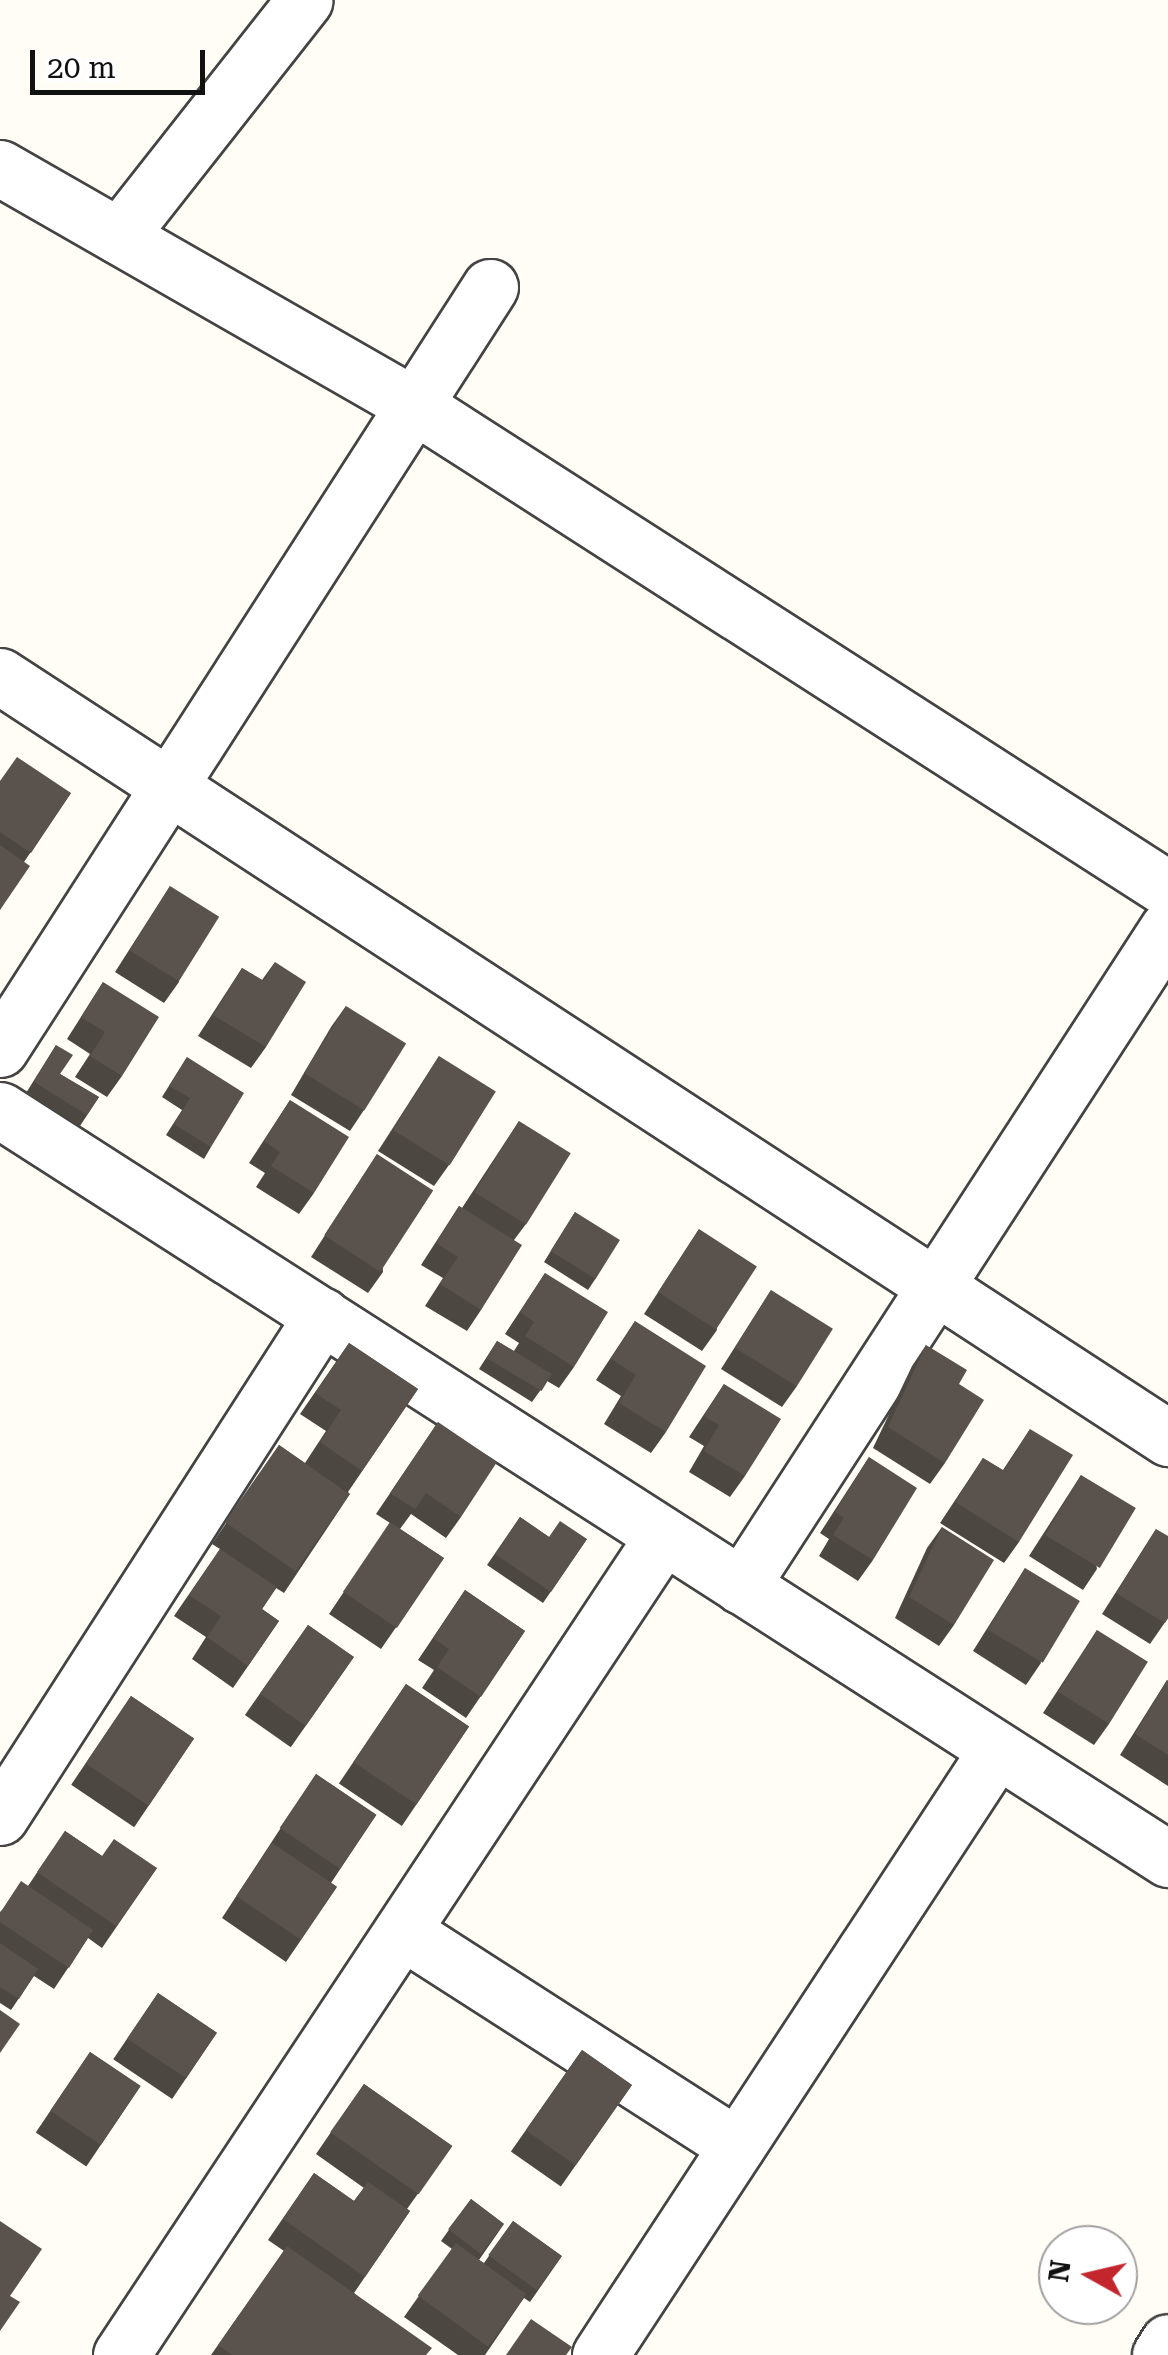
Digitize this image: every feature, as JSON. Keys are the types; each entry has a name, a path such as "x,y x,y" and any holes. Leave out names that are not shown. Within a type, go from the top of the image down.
{"street":[{"path":"119,236 305,0"},
{"path":"0,168 414,405 1168,889"},
{"path":"0,1049 490,287"},
{"path":"0,676 1168,1438"},
{"path":"742,1586 1168,928"},
{"path":"0,1110 1168,1859"},
{"path":"0,1816 322,1316"},
{"path":"121,2355 662,1538"},
{"path":"600,2355 996,1751"},
{"path":"402,1931 736,2146"},
{"path":"1160,2355 1168,2342"}],"building":[{"path":"17,757 71,793 31,853 0,832 0,781"},
{"path":"0,845 30,866 0,910"},
{"path":"170,886 219,917 179,981 130,950"},
{"path":"275,962 306,982 266,1047 213,1015 242,968 264,981"},
{"path":"103,982 159,1017 122,1076 90,1056 105,1032 81,1017"},
{"path":"346,1006 406,1044 364,1111 304,1073"},
{"path":"56,1045 73,1055 60,1074 99,1097 87,1115 34,1082"},
{"path":"439,1056 496,1092 450,1165 393,1130"},
{"path":"187,1057 244,1093 211,1147 174,1124 190,1098 169,1086"},
{"path":"290,1100 349,1137 314,1193 271,1166 280,1152 264,1141"},
{"path":"519,1121 571,1153 526,1225 474,1192"},
{"path":"377,1154 433,1190 380,1272 324,1235"},
{"path":"459,1206 522,1245 481,1310 440,1284 458,1257 436,1243"},
{"path":"575,1212 620,1240 596,1279 551,1251"},
{"path":"699,1229 757,1267 716,1329 658,1292"},
{"path":"545,1273 608,1312 574,1367 525,1336 534,1322 520,1312"},
{"path":"771,1290 833,1329 797,1386 735,1348"},
{"path":"635,1321 706,1366 666,1432 619,1403 636,1375 611,1359"},
{"path":"497,1341 552,1374 542,1391 487,1358"},
{"path":"349,1343 418,1389 362,1471 320,1442 341,1410 315,1393"},
{"path":"926,1345 967,1370 959,1384 984,1400 945,1463 888,1427"},
{"path":"724,1384 781,1419 745,1476 704,1451 719,1425 704,1416"},
{"path":"438,1422 497,1462 461,1517 426,1493 415,1509 390,1493"},
{"path":"1030,1429 1073,1455 1019,1542 955,1502 983,1458 1004,1471"},
{"path":"279,1445 349,1494 296,1571 225,1522"},
{"path":"869,1457 917,1488 873,1560 833,1535 844,1518 835,1512"},
{"path":"1081,1475 1136,1508 1100,1568 1045,1535"},
{"path":"520,1517 549,1537 560,1521 587,1539 551,1592 495,1554"},
{"path":"390,1522 444,1558 397,1628 343,1592"},
{"path":"942,1527 994,1560 954,1625 909,1597"},
{"path":"1156,1529 1168,1536 1165,1623 1116,1593"},
{"path":"220,1549 277,1587 262,1609 279,1621 248,1666 207,1637 221,1616 189,1595"},
{"path":"1025,1568 1080,1601 1043,1663 988,1630"},
{"path":"465,1590 525,1631 481,1697 437,1667 449,1649 433,1638"},
{"path":"308,1625 354,1657 306,1726 260,1694"},
{"path":"1097,1630 1148,1662 1109,1724 1058,1692"},
{"path":"1168,1681 1168,1755 1135,1734"},
{"path":"406,1684 469,1726 416,1804 353,1762"},
{"path":"131,1696 194,1738 149,1806 86,1763"},
{"path":"316,1774 377,1815 340,1869 280,1828"},
{"path":"65,1831 102,1856 114,1839 157,1868 116,1926 37,1872"},
{"path":"272,1843 337,1887 301,1940 236,1896"},
{"path":"21,1881 93,1930 69,1968 0,1922 0,1913"},
{"path":"0,1943 38,1969 19,1999 0,1987"},
{"path":"158,1993 217,2033 186,2078 127,2039"},
{"path":"0,2010 20,2024 0,2053"},
{"path":"582,2050 632,2085 576,2165 526,2130"},
{"path":"90,2052 141,2086 101,2145 50,2111"},
{"path":"364,2084 452,2146 419,2194 330,2132"},
{"path":"314,2173 354,2201 368,2182 410,2211 365,2277 283,2219"},
{"path":"471,2199 504,2224 481,2254 448,2229"},
{"path":"0,2221 42,2249 10,2296 20,2302 0,2331"},
{"path":"513,2221 562,2256 537,2290 488,2255"},
{"path":"456,2243 526,2294 488,2347 418,2296"},
{"path":"287,2246 432,2348 426,2355 232,2355 218,2345"},
{"path":"531,2319 572,2347 566,2355 506,2355"}]}
